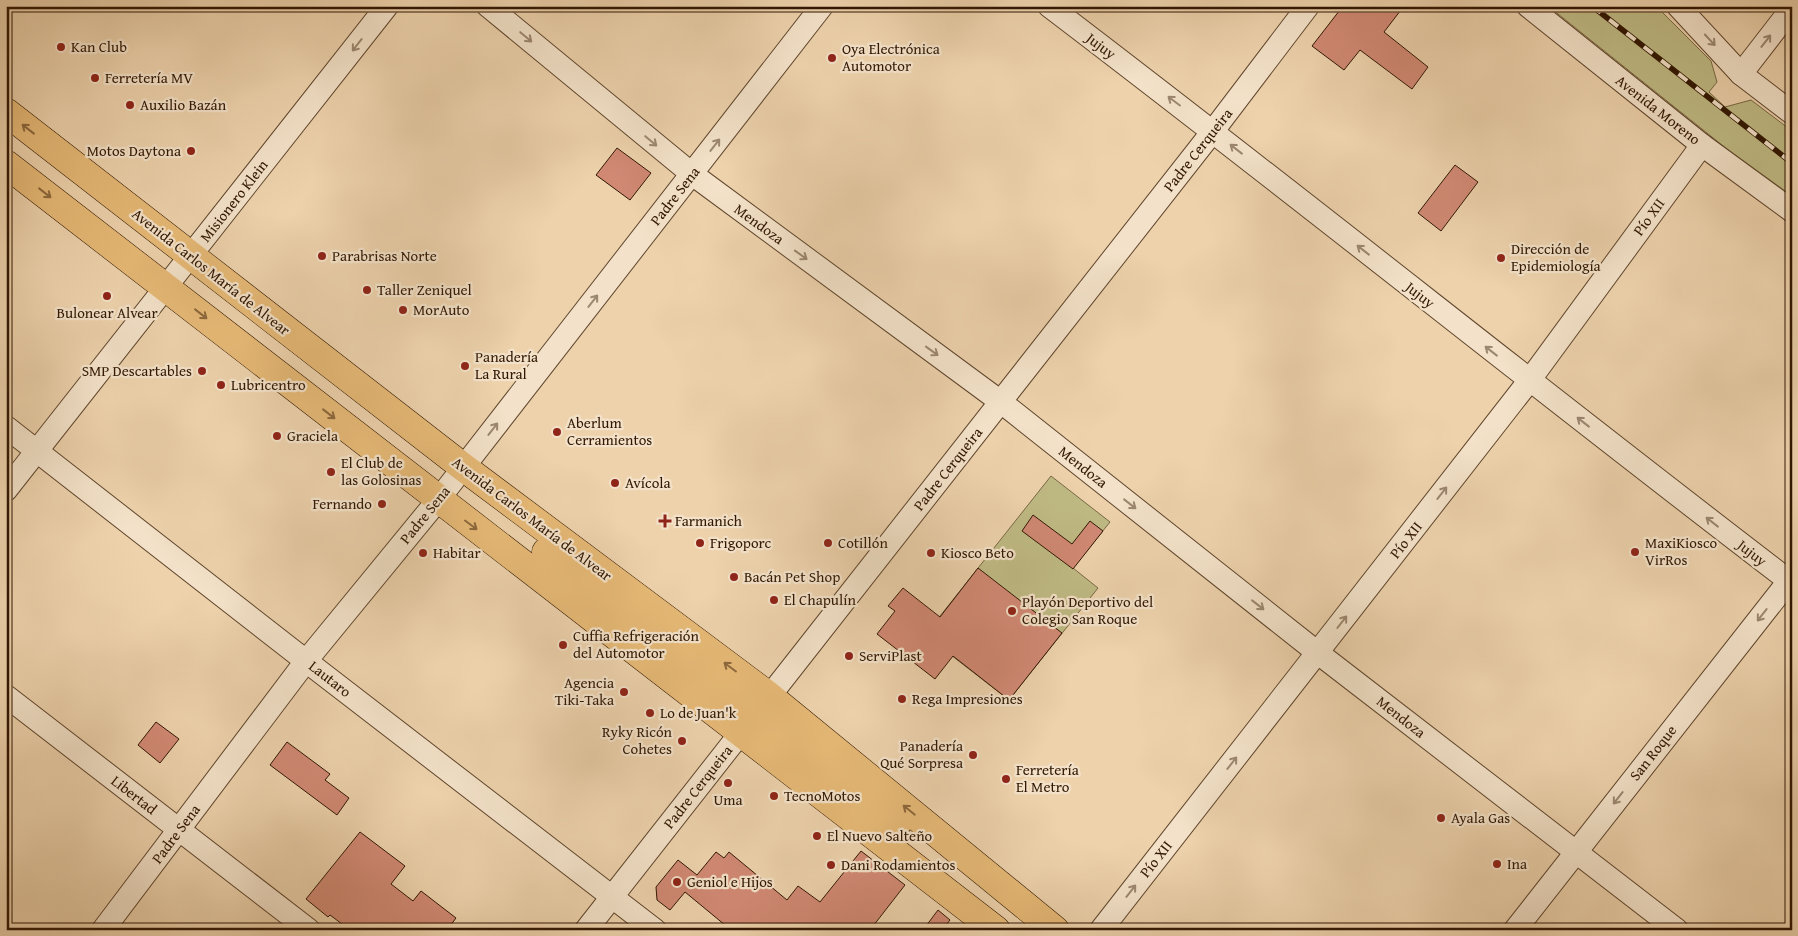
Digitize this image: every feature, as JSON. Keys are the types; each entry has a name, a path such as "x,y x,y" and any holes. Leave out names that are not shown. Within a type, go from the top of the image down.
{"main road":[{"name":"Avenida Carlos María de Alvear","path":"6,112 180,271"},
{"name":"Avenida Carlos María de Alvear","path":"6,134 452,483 755,714 1032,930"},
{"name":"Avenida Carlos María de Alvear","path":"6,164 180,271"},
{"name":"Avenida Carlos María de Alvear","path":"755,714 996,930"},
{"name":"Avenida Carlos María de Alvear","path":"755,714 1055,930"}],"street":[{"name":"Misionero Klein","path":"6,490 387,6"},
{"name":"Mendoza","path":"488,6 692,174 1001,402 1318,653 1677,930"},
{"name":"Padre Sena","path":"103,930 306,661 452,483 822,6"},
{"name":"Jujuy","path":"1049,6 1213,131 1529,381 1791,580"},
{"name":"Padre Cerqueira","path":"586,930 1213,131 1308,6"},
{"name":"Avenida Moreno","path":"1528,6 1702,145 1792,211"},
{"path":"1678,6 1741,74 1792,113"},
{"path":"1741,74 1792,8"},
{"name":"Pío XII","path":"1101,930 1529,381 1702,145"},
{"name":"Lautaro","path":"6,427 655,930"},
{"name":"San Roque","path":"1515,930 1791,580"},
{"name":"Libertad","path":"6,696 309,930"}],"shaded area":[{"path":"1548,6 1656,6 1711,61 1717,82 1709,92 1725,107 1751,100 1792,131 1792,196 1727,149"},
{"name":"Playón Deportivo del Colegio San Roque","path":"1051,476 1110,522 1073,568 1098,588 1009,700 925,635"}],"building":[{"path":"1343,6 1404,6 1384,32 1428,67 1412,89 1360,50 1344,70 1312,46"},
{"path":"617,148 651,173 630,200 596,175"},
{"path":"1455,165 1478,182 1441,231 1418,213"},
{"path":"1033,515 1072,544 1090,521 1103,531 1073,569 1022,531"},
{"path":"978,568 1062,633 1009,700 953,656 935,679 877,634 895,611 888,606 903,588 940,617"},
{"path":"156,722 179,739 160,763 138,745"},
{"path":"287,742 330,774 325,780 349,798 337,815 270,765"},
{"path":"360,832 405,866 391,884 413,901 421,891 456,918 447,930 350,930 330,915 328,917 306,899"},
{"path":"861,851 905,885 870,930 731,930 685,892 670,910 657,900 656,887 678,860 697,875 716,852 724,858 729,852 787,900 798,886 820,902"},
{"path":"938,910 950,920 942,930 923,930"}],"railway":[{"path":"1592,6 1792,163"}],"place":[{"name":"Kan Club","path":"61,47"},
{"name":"Oya Electrónica Automotor","path":"832,58"},
{"name":"Ferretería MV","path":"95,78"},
{"name":"Auxilio Bazán","path":"130,105"},
{"name":"Motos Daytona","path":"191,151"},
{"name":"Parabrisas Norte","path":"322,256"},
{"name":"Dirección de Epidemiología","path":"1501,258"},
{"name":"Taller Zeniquel","path":"367,290"},
{"name":"Bulonear Alvear","path":"107,296"},
{"name":"MorAuto","path":"403,310"},
{"name":"Panadería La Rural","path":"465,366"},
{"name":"SMP Descartables","path":"202,371"},
{"name":"Lubricentro","path":"221,385"},
{"name":"Aberlum Cerramientos","path":"557,432"},
{"name":"Graciela","path":"277,436"},
{"name":"El Club de las Golosinas","path":"331,472"},
{"name":"Avícola","path":"615,483"},
{"name":"Fernando","path":"382,504"},
{"name":"Farmanich","path":"665,521"},
{"name":"Frigoporc","path":"700,543"},
{"name":"Cotillón","path":"828,543"},
{"name":"MaxiKiosco VirRos","path":"1635,552"},
{"name":"Habitar","path":"423,553"},
{"name":"Kiosco Beto","path":"931,553"},
{"name":"Bacán Pet Shop","path":"734,577"},
{"name":"El Chapulín","path":"774,600"},
{"name":"Playón Deportivo del Colegio San Roque","path":"1012,611"},
{"name":"Cuffia Refrigeración del Automotor","path":"563,645"},
{"name":"ServiPlast","path":"849,656"},
{"name":"Agencia Tiki-Taka","path":"624,692"},
{"name":"Rega Impresiones","path":"902,699"},
{"name":"Lo de Juan'k","path":"650,713"},
{"name":"Ryky Ricón Cohetes","path":"682,741"},
{"name":"Panadería Qué Sorpresa","path":"973,755"},
{"name":"Ferretería El Metro","path":"1006,779"},
{"name":"Uma","path":"728,783"},
{"name":"TecnoMotos","path":"774,796"},
{"name":"Ayala Gas","path":"1441,818"},
{"name":"El Nuevo Salteño","path":"817,836"},
{"name":"Ina","path":"1497,864"},
{"name":"Dani Rodamientos","path":"831,865"},
{"name":"Geniol e Hijos","path":"677,882"}]}
